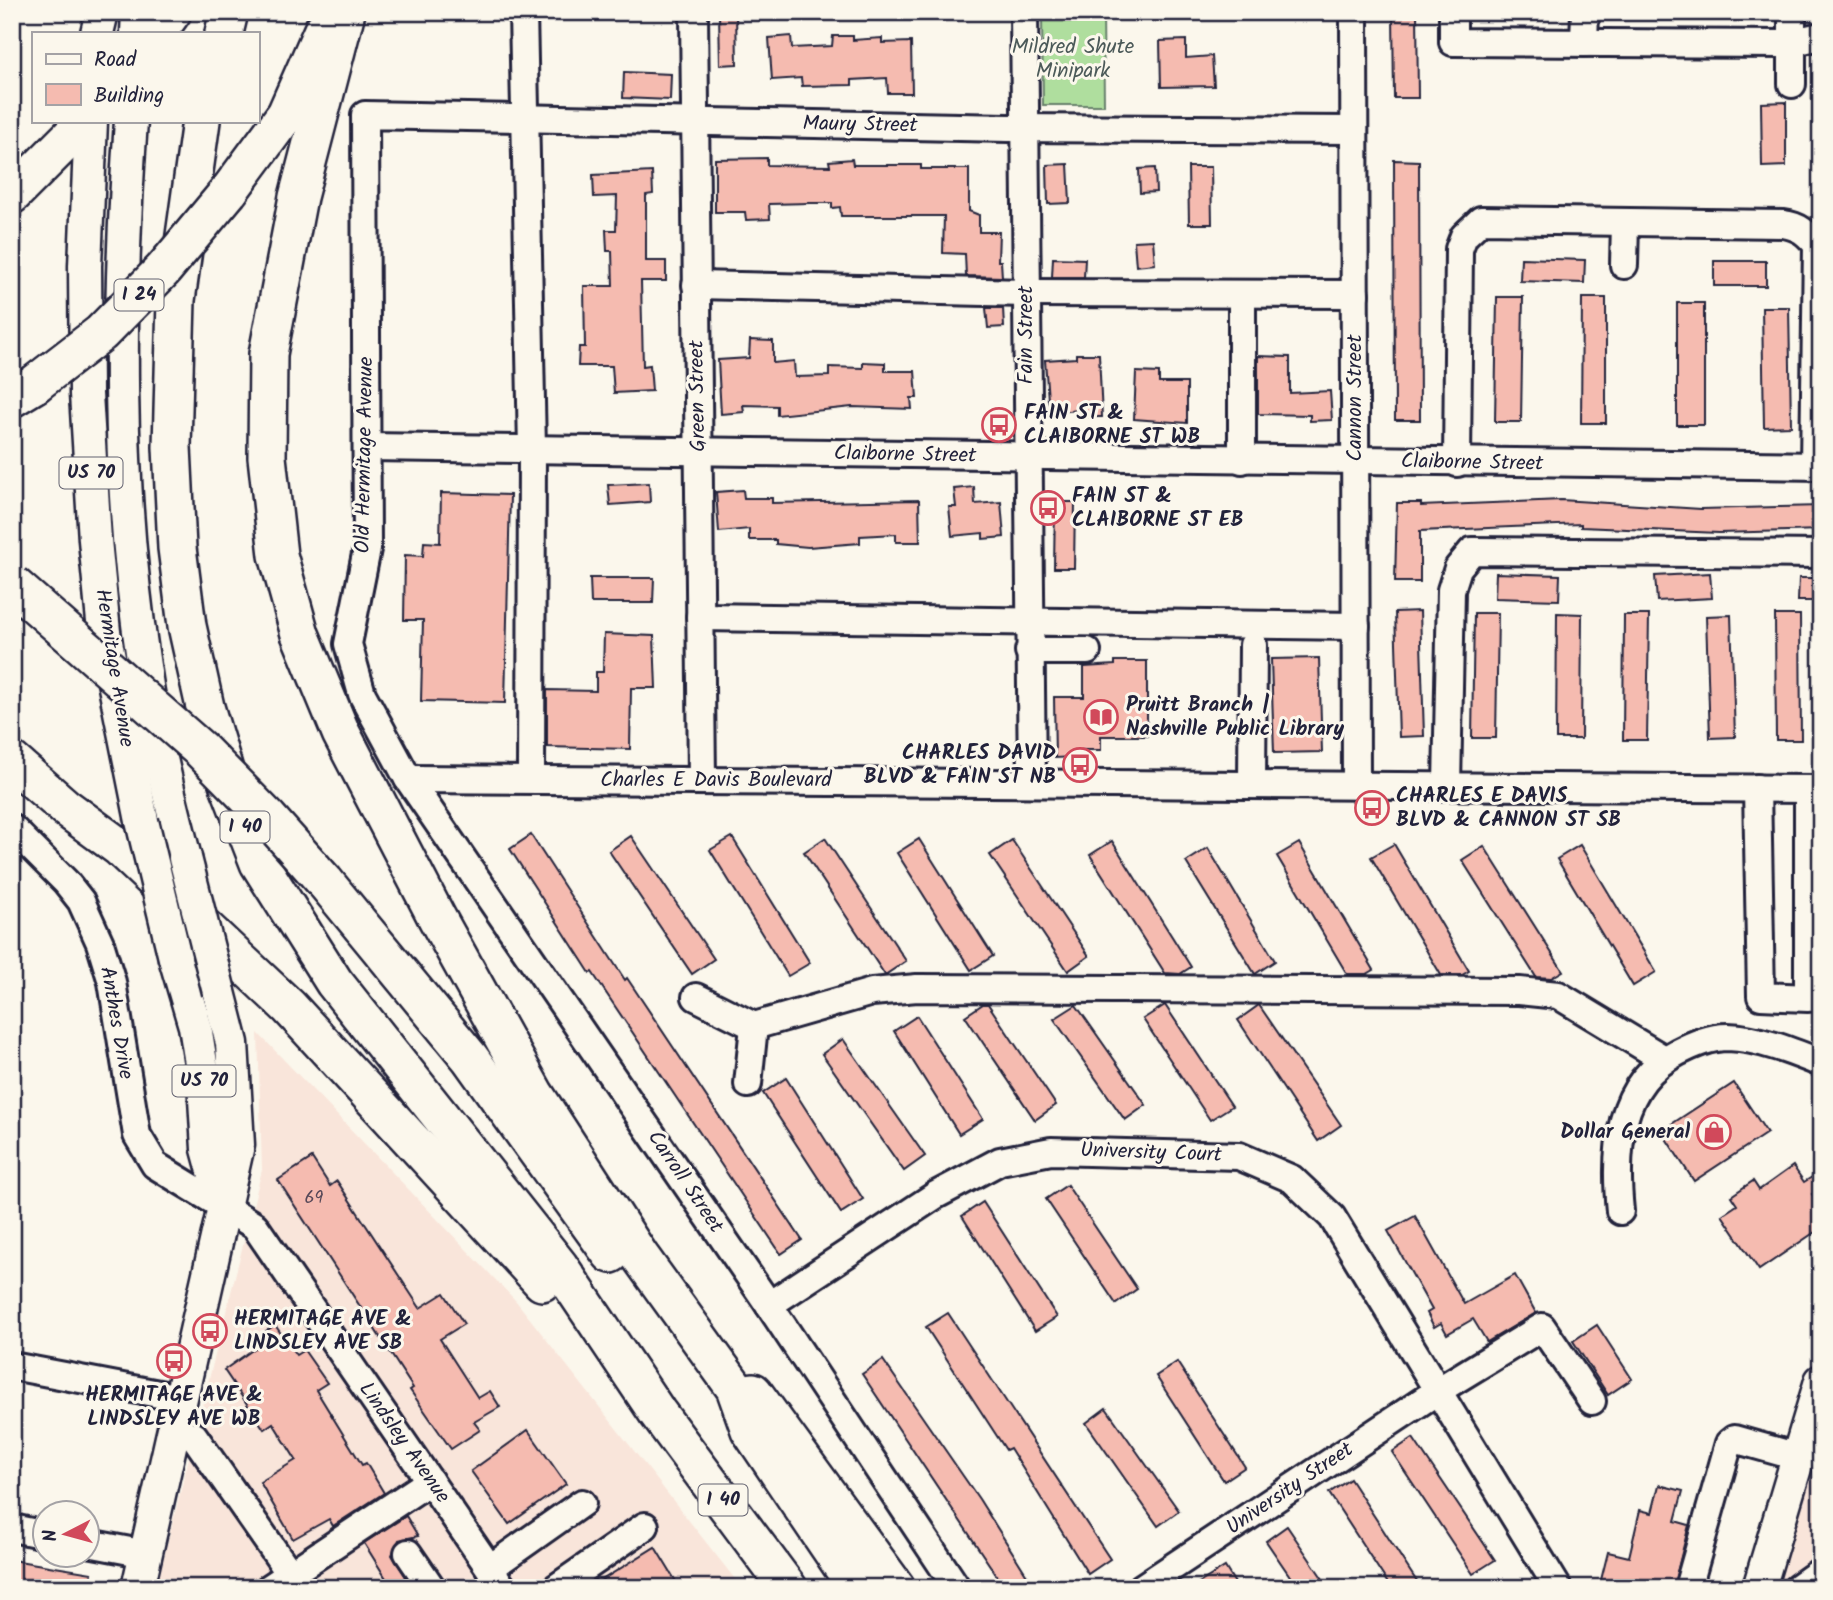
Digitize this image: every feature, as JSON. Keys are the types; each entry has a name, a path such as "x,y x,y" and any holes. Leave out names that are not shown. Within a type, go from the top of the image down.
{"highway":[{"path":"158,32 172,12"},
{"path":"224,32 229,12"},
{"name":"I 24","path":"24,391 101,333 163,270 229,191 286,114 331,12"},
{"path":"346,12 298,197 268,354 267,457 278,555 300,634 341,733 436,918 534,1093 639,1255 734,1388 750,1430 857,1588"},
{"path":"12,195 88,122"},
{"name":"I 40","path":"201,122 176,300 172,447 177,548 187,626 205,707 228,783 259,863 334,982 559,1266 657,1412 788,1588"},
{"path":"12,584 201,750 268,818 325,882 470,1058 715,1399 750,1430"},
{"path":"12,761 66,808 119,847 289,1007 494,1228 657,1412"},
{"path":"639,1255 679,1288 896,1588"}],"main road":[{"path":"97,32 102,12"},
{"path":"137,32 138,12"},
{"name":"Hermitage Avenue","path":"89,122 85,266 86,368 95,540 104,632 142,821 175,958 195,1026 204,1082 208,1149 223,1205"},
{"name":"Hermitage Avenue","path":"131,122 124,251 122,415 130,553 144,668 185,858 232,1043 238,1145 138,1588"},
{"path":"1759,1588 1820,1384"}],"street":[{"path":"523,12 531,449 531,779"},
{"name":"Green Street","path":"694,12 702,780"},
{"name":"Fain Street","path":"1024,12 1026,457 1032,783"},
{"name":"Cannon Street","path":"1354,12 1356,785"},
{"path":"1453,12 1453,42 1791,42 1821,36"},
{"path":"1584,43 1585,12"},
{"path":"1792,12 1792,84"},
{"name":"Maury Street","path":"365,115 695,123 1354,130"},
{"name":"Old Hermitage Avenue","path":"365,115 367,550 348,644 362,694 408,779"},
{"path":"1457,463 1459,249 1464,236 1481,220 1795,226 1817,245 1817,466"},
{"path":"1624,265 1625,222"},
{"path":"696,285 1026,293 1354,294"},
{"path":"1242,294 1242,460"},
{"name":"Claiborne Street","path":"367,447 1817,466"},
{"path":"1447,785 1451,590 1458,568 1472,551 1821,554"},
{"path":"700,617 1029,619 1356,626"},
{"path":"1252,784 1253,645"},
{"path":"1030,651 1087,651"},
{"name":"Charles E Davis Boulevard","path":"408,779 1814,789"},
{"name":"Carroll Street","path":"408,779 769,1305 957,1588"},
{"path":"1758,788 1761,996 1808,998 1814,789"},
{"name":"Anthes Drive","path":"12,828 66,882 81,901 100,943 112,982 137,1135 155,1165 223,1205"},
{"path":"696,997 754,1026 872,992 917,988 1519,991 1558,995 1664,1059"},
{"path":"748,1084 754,1026"},
{"path":"1620,1211 1616,1169 1619,1130 1634,1091 1664,1059 1701,1041 1729,1037 1790,1050 1821,1063"},
{"name":"University Court","path":"769,1305 936,1195 1000,1161 1051,1151 1239,1156 1292,1179 1332,1217 1558,1588"},
{"name":"Lindsley Avenue","path":"223,1205 255,1226 497,1578"},
{"name":"University Street","path":"1141,1588 1439,1390 1542,1327 1592,1401"},
{"path":"12,1366 180,1398"},
{"path":"173,1431 194,1436 286,1583 430,1481"},
{"path":"1688,1588 1729,1443 1734,1440 1798,1457"},
{"path":"497,1578 582,1503"},
{"path":"556,1588 645,1527"},
{"path":"12,1528 32,1532"},
{"path":"102,1546 146,1554"},
{"path":"408,1553 432,1588"},
{"path":"1797,1588 1821,1571"}],"shaded area":[{"path":"258,1033 516,1301 742,1588 156,1588 262,1170"},
{"path":"1821,1381 1821,1573 1798,1588 1759,1588"}],"green space":[{"name":"Mildred Shute Minipark","path":"1042,12 1103,12 1104,105 1043,105"}],"building":[{"path":"719,12 736,12 737,64 720,65"},
{"path":"1393,12 1417,12 1418,98 1394,98"},
{"path":"791,36 792,48 832,46 833,36 853,36 853,40 882,38 882,43 911,42 912,93 888,93 887,78 852,80 852,85 802,86 801,78 772,80 769,38"},
{"path":"1186,40 1186,58 1212,56 1214,86 1161,87 1160,41"},
{"path":"624,72 671,74 670,100 623,98"},
{"path":"1786,102 1786,166 1762,167 1761,103"},
{"path":"767,158 767,165 830,166 829,161 852,159 853,165 921,165 921,169 969,169 969,211 979,215 979,232 999,232 998,261 1001,261 1002,277 966,276 965,254 943,253 944,216 841,216 840,207 832,208 832,203 769,204 770,219 746,220 745,212 715,212 715,159"},
{"path":"1394,160 1419,161 1420,420 1395,420"},
{"path":"1068,164 1070,203 1048,204 1047,165"},
{"path":"1188,167 1211,167 1212,224 1189,224"},
{"path":"1155,168 1156,192 1140,193 1139,169"},
{"path":"652,172 653,194 646,195 646,261 666,261 666,281 641,281 643,366 650,365 652,391 614,393 612,366 578,366 579,347 585,347 584,286 613,286 612,251 607,251 606,230 616,230 617,196 594,197 593,175"},
{"path":"1153,240 1155,264 1136,266 1134,241"},
{"path":"1053,258 1085,259 1084,277 1052,277"},
{"path":"1521,258 1585,260 1584,283 1520,281"},
{"path":"1714,261 1766,261 1766,286 1714,286"},
{"path":"1497,297 1523,297 1521,422 1495,422"},
{"path":"1582,298 1606,298 1606,423 1581,423"},
{"path":"1677,303 1704,303 1704,425 1677,425"},
{"path":"1762,307 1789,307 1791,426 1764,427"},
{"path":"986,308 1003,308 1004,327 988,328"},
{"path":"750,340 773,341 773,363 794,361 795,377 829,376 829,367 863,368 863,362 885,363 885,371 915,371 917,398 911,398 912,409 852,407 777,415 777,406 743,405 744,412 721,414 718,360 749,358"},
{"path":"1076,354 1099,354 1102,417 1078,417 1078,410 1049,413 1045,360 1076,358"},
{"path":"1258,356 1290,357 1290,393 1330,391 1332,420 1310,421 1310,415 1258,414"},
{"path":"1136,372 1159,373 1159,383 1187,383 1187,423 1134,419"},
{"path":"649,483 650,502 610,505 608,485"},
{"path":"974,487 975,504 1001,502 1004,537 983,539 983,533 952,536 949,507 956,507 954,489"},
{"path":"743,490 744,498 772,498 772,503 919,500 920,542 896,542 896,534 860,536 860,543 808,547 776,544 776,540 749,540 749,529 719,532 716,492"},
{"path":"441,493 510,495 505,703 421,701 423,620 404,620 405,555 423,556 424,542 440,543"},
{"path":"1561,500 1701,509 1821,506 1821,530 1719,533 1581,527 1581,524 1420,531 1420,582 1395,582 1397,503 1421,503 1421,506"},
{"path":"1055,502 1075,502 1074,568 1054,568"},
{"path":"1496,573 1560,575 1559,600 1495,598"},
{"path":"1710,573 1712,598 1657,601 1655,576"},
{"path":"590,578 654,578 653,603 591,603"},
{"path":"1799,578 1821,578 1821,601 1798,601"},
{"path":"1420,611 1424,736 1399,737 1395,612"},
{"path":"1474,613 1498,613 1496,738 1472,738"},
{"path":"1557,613 1582,614 1581,739 1556,739"},
{"path":"1624,615 1649,615 1647,740 1623,740"},
{"path":"1731,615 1735,737 1710,738 1706,616"},
{"path":"1775,615 1800,615 1801,740 1776,740"},
{"path":"604,634 654,636 656,688 631,688 630,749 547,747 547,690 596,691 596,672 603,672"},
{"path":"1319,658 1322,752 1274,753 1271,659"},
{"name":"Pruitt Branch | Nashville Public Library","path":"1115,661 1147,661 1147,736 1101,736 1101,750 1082,750 1081,754 1074,754 1074,757 1055,758 1054,697 1084,697 1084,667 1115,665"},
{"path":"531,835 625,980 627,978 802,1240 781,1254 592,972 590,973 510,849"},
{"path":"631,836 714,959 692,974 609,851"},
{"path":"732,837 810,963 788,976 710,850"},
{"path":"825,838 906,961 885,975 804,852"},
{"path":"919,839 993,956 971,970 897,853"},
{"path":"1012,840 1089,956 1068,971 990,855"},
{"path":"1112,841 1191,967 1180,974 1165,973 1090,855"},
{"path":"1299,843 1374,970 1367,974 1347,974 1277,856"},
{"path":"1394,844 1469,971 1462,975 1441,975 1371,857"},
{"path":"1580,845 1656,972 1633,986 1557,859"},
{"path":"1484,846 1563,971 1551,978 1536,977 1462,860"},
{"path":"1208,848 1275,961 1255,974 1186,862"},
{"path":"983,1004 988,1004 1056,1105 1035,1120 965,1016"},
{"path":"1076,1005 1146,1105 1125,1120 1054,1019"},
{"path":"1165,1005 1232,1106 1210,1120 1143,1019"},
{"path":"1259,1005 1341,1125 1318,1141 1238,1020"},
{"path":"917,1016 983,1119 959,1134 894,1031"},
{"path":"843,1039 925,1156 904,1171 822,1054"},
{"path":"786,1078 863,1199 841,1213 763,1093"},
{"name":"Dollar General","path":"1734,1083 1767,1133 1694,1181 1661,1131"},
{"path":"312,1158 330,1186 337,1181 420,1308 444,1293 464,1324 440,1339 478,1398 490,1391 500,1407 474,1422 480,1430 451,1449 410,1390 413,1388 278,1180"},
{"path":"1793,1166 1804,1182 1812,1177 1820,1189 1812,1194 1821,1208 1821,1228 1759,1270 1722,1215 1737,1205 1731,1196 1753,1181 1759,1190"},
{"path":"1067,1185 1137,1289 1116,1304 1046,1199"},
{"path":"983,1202 1057,1317 1035,1331 962,1216"},
{"path":"1415,1216 1464,1304 1515,1275 1536,1313 1487,1342 1473,1319 1447,1334 1441,1323 1434,1327 1427,1313 1432,1310 1388,1231"},
{"path":"948,1313 1110,1559 1088,1574 1010,1448 1006,1450 926,1327"},
{"path":"275,1325 296,1355 304,1350 327,1383 316,1390 362,1465 366,1463 384,1493 333,1526 329,1519 293,1539 260,1482 296,1460 273,1423 264,1429 224,1370 265,1341 260,1335"},
{"path":"1597,1325 1632,1379 1608,1395 1573,1341"},
{"path":"883,1360 979,1499 1035,1588 1005,1588 862,1374"},
{"path":"1177,1362 1245,1467 1224,1481 1156,1376"},
{"path":"1106,1408 1179,1511 1158,1526 1086,1423"},
{"path":"528,1430 566,1484 509,1524 471,1471"},
{"path":"1413,1438 1495,1560 1473,1574 1392,1452"},
{"path":"1350,1479 1421,1588 1391,1588 1329,1493"},
{"path":"1659,1485 1683,1491 1675,1521 1689,1525 1673,1588 1599,1588 1608,1552 1629,1557 1640,1510 1652,1513"},
{"path":"406,1516 418,1536 399,1540 392,1555 413,1588 392,1588 364,1543"},
{"path":"1287,1526 1329,1588 1298,1588 1266,1541"},
{"path":"655,1547 680,1588 589,1588"},
{"path":"12,1560 32,1563 32,1568 61,1568 92,1573 89,1588 12,1588"},
{"path":"1225,1567 1238,1588 1191,1588"}],"place":[{"name":"FAIN ST & CLAIBORNE ST WB","path":"999,425"},
{"name":"FAIN ST & CLAIBORNE ST EB","path":"1048,508"},
{"name":"Pruitt Branch | Nashville Public Library","path":"1101,717"},
{"name":"CHARLES DAVID BLVD & FAIN ST NB","path":"1080,765"},
{"name":"CHARLES E DAVIS BLVD & CANNON ST SB","path":"1372,808"},
{"name":"Dollar General","path":"1714,1132"},
{"name":"HERMITAGE AVE & LINDSLEY AVE SB","path":"210,1331"},
{"name":"HERMITAGE AVE & LINDSLEY AVE WB","path":"174,1361"}]}
